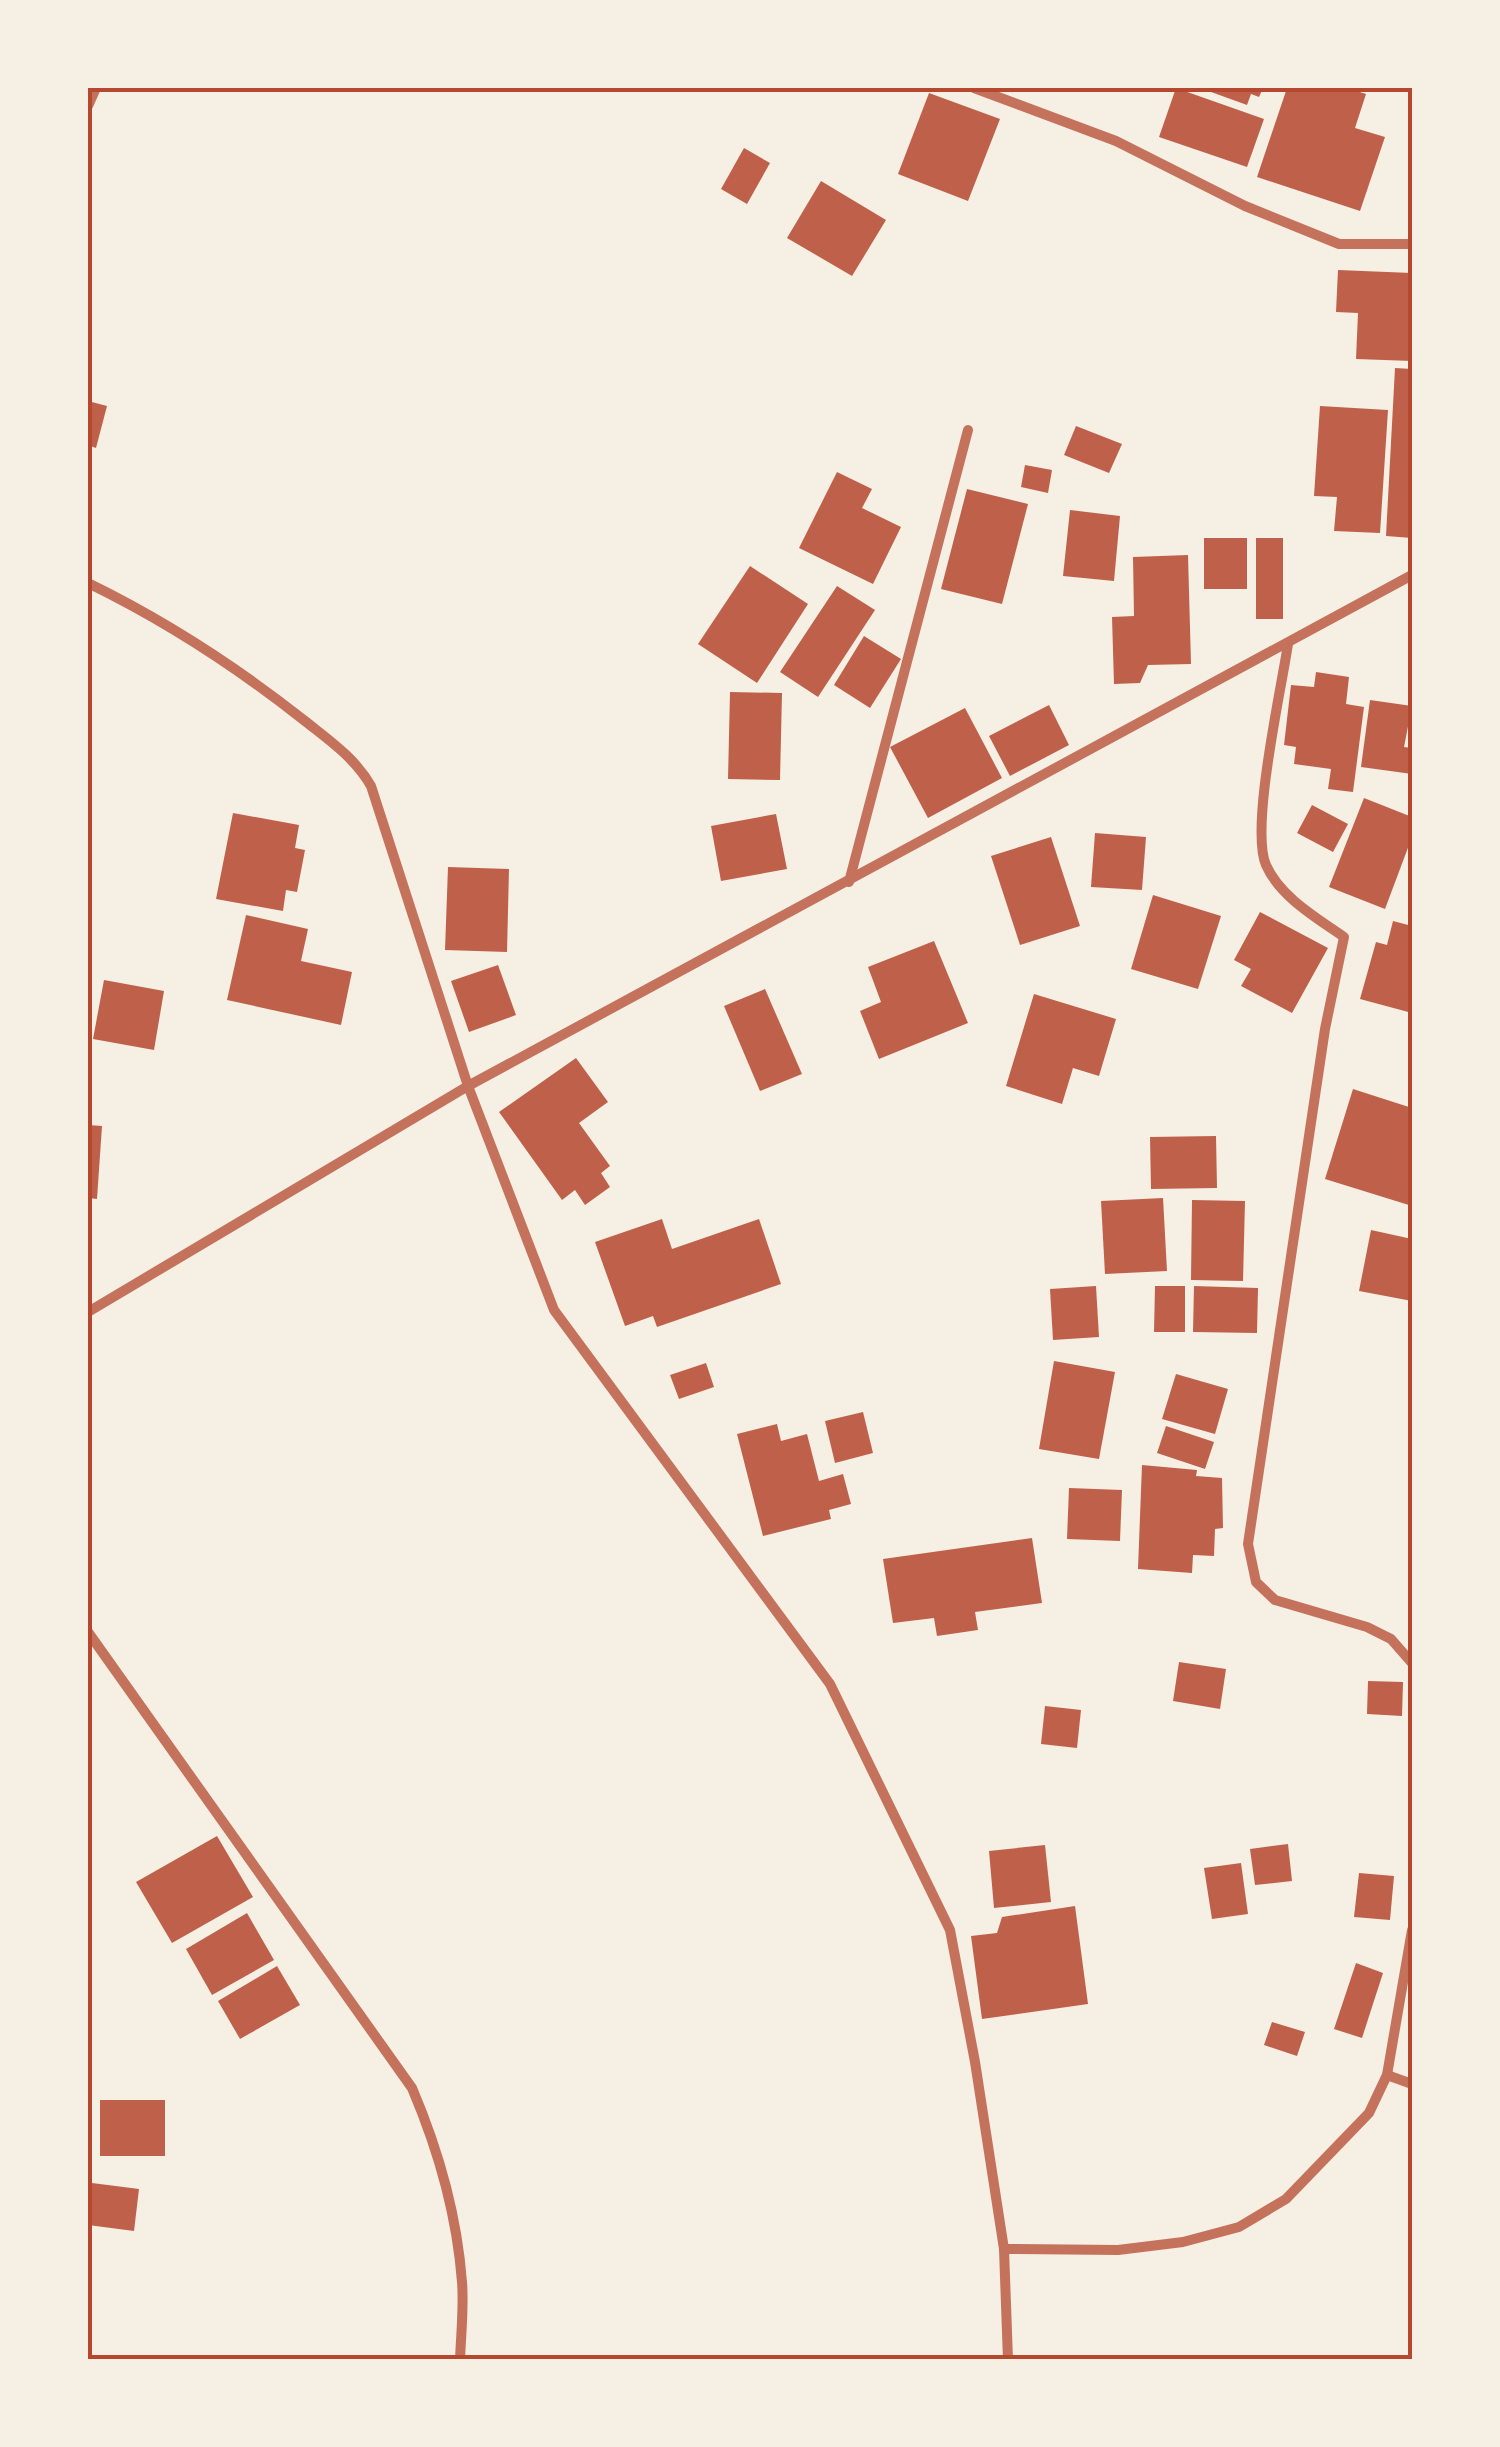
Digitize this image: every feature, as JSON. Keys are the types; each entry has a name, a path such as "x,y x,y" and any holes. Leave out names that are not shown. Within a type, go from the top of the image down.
{"street":[{"path":"88,106 96,88"},
{"path":"974,88 1116,141 1245,206 1339,244 1412,244"},
{"path":"849,882 968,430"},
{"path":"88,1312 468,1086 1412,574"},
{"path":"88,582 261,686 351,758 371,786 468,1086 554,1310 830,1684 950,1930 1004,2248 1008,2360"},
{"path":"1288,644 1259,828 1265,864 1301,907 1344,937 1325,1029 1248,1544 1256,1582 1276,1600 1367,1627 1391,1639 1412,1663"},
{"path":"88,1632 412,2088 443,2171 462,2282 460,2360"},
{"path":"1004,2248 1118,2250 1183,2242 1238,2228 1286,2199 1369,2113 1388,2075 1412,1930"},
{"path":"1388,2075 1412,2084"}],"building":[{"path":"1176,88 1264,119 1247,167 1159,137"},
{"path":"1200,88 1263,88 1259,97 1251,94 1247,105"},
{"path":"1287,88 1347,88 1366,94 1355,128 1385,137 1360,211 1257,177"},
{"path":"929,93 1000,119 968,201 898,174"},
{"path":"744,148 770,163 747,204 721,189"},
{"path":"821,181 886,220 852,276 787,238"},
{"path":"1338,270 1412,273 1412,361 1356,359 1358,313 1336,312"},
{"path":"1395,368 1412,369 1412,538 1386,536"},
{"path":"88,401 107,406 96,448 88,445"},
{"path":"1320,406 1388,410 1380,533 1334,531 1337,497 1314,496"},
{"path":"1076,426 1122,444 1109,473 1064,455"},
{"path":"1025,465 1052,470 1048,493 1021,487"},
{"path":"837,472 872,489 862,508 901,527 873,584 799,548"},
{"path":"967,489 1028,504 1002,604 941,589"},
{"path":"1070,510 1120,516 1114,581 1063,576"},
{"path":"1204,538 1247,538 1247,589 1204,589"},
{"path":"1256,538 1283,538 1283,619 1256,619"},
{"path":"1188,555 1191,664 1148,665 1140,683 1114,684 1112,617 1134,616 1133,557"},
{"path":"750,566 808,604 757,683 698,644"},
{"path":"837,586 875,610 818,697 780,672"},
{"path":"864,636 901,659 870,708 834,685"},
{"path":"1316,672 1349,677 1346,704 1364,707 1353,792 1328,789 1331,769 1294,764 1296,747 1284,745 1291,685 1314,687"},
{"path":"730,692 782,693 780,780 728,779"},
{"path":"1370,700 1412,706 1404,747 1412,748 1412,774 1361,767"},
{"path":"1049,705 1069,745 1010,776 989,736"},
{"path":"965,708 1002,778 928,818 890,747"},
{"path":"1364,798 1412,817 1412,837 1385,909 1329,887"},
{"path":"1312,805 1348,824 1333,852 1297,833"},
{"path":"233,813 299,825 295,848 305,850 297,892 286,890 283,911 216,899"},
{"path":"776,814 787,869 721,881 711,826"},
{"path":"1095,833 1146,837 1142,890 1091,887"},
{"path":"1051,837 1080,926 1020,945 991,856"},
{"path":"448,867 509,869 507,952 445,950"},
{"path":"1153,895 1221,916 1198,989 1131,969"},
{"path":"1260,912 1328,948 1292,1013 1241,986 1251,969 1234,960"},
{"path":"246,915 308,929 301,961 352,972 341,1025 227,1000"},
{"path":"1393,921 1412,926 1412,1013 1360,999 1376,942 1387,945"},
{"path":"934,941 968,1023 879,1059 860,1011 881,1002 868,967"},
{"path":"498,965 516,1015 469,1032 451,981"},
{"path":"104,980 164,991 154,1050 93,1039"},
{"path":"765,989 802,1074 760,1091 724,1006"},
{"path":"1034,994 1116,1019 1099,1076 1073,1068 1062,1104 1006,1086"},
{"path":"576,1058 608,1102 579,1123 610,1166 601,1173 610,1187 585,1205 575,1190 562,1200 499,1112"},
{"path":"1353,1089 1412,1108 1412,1206 1325,1179"},
{"path":"88,1125 102,1126 97,1199 88,1198"},
{"path":"1216,1136 1217,1188 1151,1189 1150,1137"},
{"path":"1163,1198 1167,1271 1105,1274 1101,1201"},
{"path":"1192,1200 1245,1201 1243,1281 1191,1280"},
{"path":"662,1219 672,1249 759,1219 781,1284 657,1327 653,1316 625,1326 595,1242"},
{"path":"1371,1230 1412,1239 1412,1301 1359,1291"},
{"path":"1096,1286 1099,1337 1053,1340 1050,1289"},
{"path":"1155,1286 1185,1286 1185,1332 1154,1332"},
{"path":"1194,1286 1258,1288 1257,1333 1193,1332"},
{"path":"1054,1361 1115,1372 1099,1459 1039,1449"},
{"path":"706,1363 714,1387 679,1399 670,1375"},
{"path":"1176,1374 1228,1389 1215,1434 1162,1419"},
{"path":"863,1412 873,1453 835,1463 825,1421"},
{"path":"777,1424 781,1441 807,1434 819,1481 843,1474 851,1504 829,1510 831,1519 763,1536 737,1434"},
{"path":"1166,1426 1214,1442 1205,1469 1157,1453"},
{"path":"1142,1465 1197,1470 1196,1476 1222,1478 1223,1528 1215,1529 1214,1556 1193,1555 1192,1573 1138,1569"},
{"path":"1069,1488 1122,1490 1120,1541 1067,1539"},
{"path":"1032,1538 1042,1603 975,1612 978,1630 937,1636 934,1618 893,1623 883,1559"},
{"path":"1179,1662 1226,1669 1220,1709 1173,1701"},
{"path":"1368,1681 1403,1682 1402,1716 1367,1714"},
{"path":"1045,1706 1081,1710 1077,1748 1041,1744"},
{"path":"217,1836 253,1897 172,1943 136,1882"},
{"path":"1288,1844 1292,1881 1255,1885 1250,1849"},
{"path":"1045,1845 1051,1902 994,1908 989,1851"},
{"path":"1241,1863 1248,1914 1212,1919 1204,1868"},
{"path":"1359,1873 1394,1876 1390,1920 1354,1917"},
{"path":"1075,1906 1088,2004 982,2019 971,1936 997,1933 1002,1917"},
{"path":"247,1913 274,1960 212,1995 186,1949"},
{"path":"1356,1963 1383,1973 1362,2038 1334,2029"},
{"path":"277,1966 300,2005 240,2039 218,2001"},
{"path":"1272,2022 1305,2032 1297,2056 1264,2045"},
{"path":"100,2100 165,2100 165,2156 100,2156"},
{"path":"92,2183 139,2189 134,2231 88,2225"}]}
